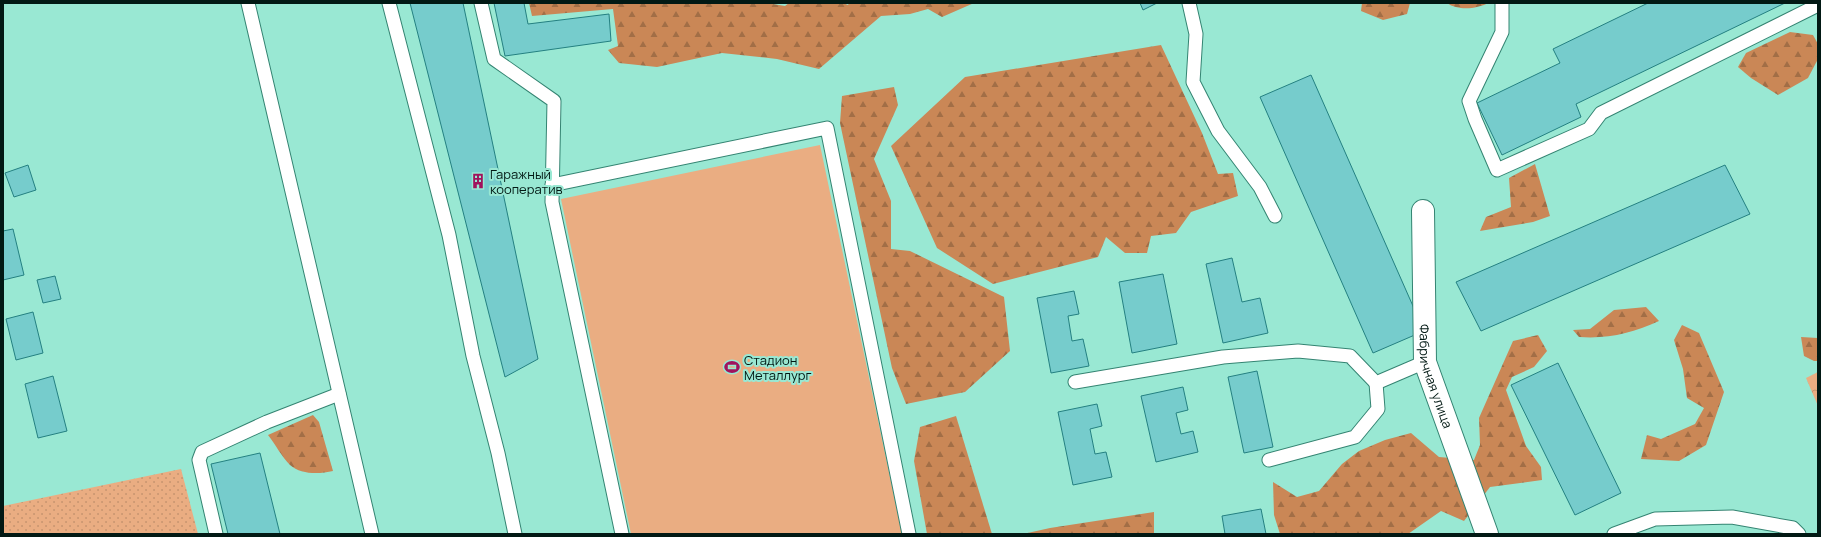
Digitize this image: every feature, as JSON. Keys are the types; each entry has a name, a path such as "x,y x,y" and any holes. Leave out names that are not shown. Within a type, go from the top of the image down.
{"street":[{"name":"Фабричная улица","path":"1423,211 1425,362 1488,534"}],"lane":[{"path":"248,3 372,534"},
{"path":"389,3 449,235 473,356 498,453 515,534"},
{"path":"481,3 494,59 554,101 552,202 622,534"},
{"path":"1189,3 1196,34 1193,82 1218,131 1260,187 1275,216"},
{"path":"1502,3 1502,32 1469,101 1474,119 1497,170 1589,129 1601,113 1818,6"},
{"path":"552,186 827,128 909,534"},
{"path":"1075,382 1223,357 1298,351 1350,356 1376,383 1378,409 1355,437 1269,460"},
{"path":"1376,383 1425,362"},
{"path":"216,534 199,460 202,452 267,422 339,394"},
{"path":"1614,534 1655,519 1732,517 1793,528 1799,534"}],"green space":[{"path":"529,3 767,3 785,6 789,3 843,3 848,5 849,3 974,3 942,17 928,9 910,14 881,16 819,69 777,59 722,53 657,67 619,63 608,50 618,46 613,9 532,16"},
{"path":"1362,3 1410,3 1407,14 1383,20 1361,11"},
{"path":"1447,3 1488,3 1473,8 1462,8 1451,6"},
{"path":"1790,32 1813,35 1818,44 1818,59 1808,78 1778,95 1751,78 1738,67 1746,53"},
{"path":"1161,45 1202,133 1218,174 1233,173 1238,196 1191,212 1176,233 1151,236 1147,253 1125,253 1106,237 1098,257 993,284 937,248 891,146 965,77"},
{"path":"894,87 898,105 874,159 891,201 891,249 910,251 1004,297 1010,351 965,392 906,404 892,368 840,123 842,96"},
{"name":"Стадион Металлург","path":"820,145 902,534 631,534 561,199"},
{"path":"1535,164 1550,216 1533,222 1480,231 1486,217 1511,207 1509,178"},
{"path":"1646,307 1659,321 1630,332 1611,336 1579,337 1573,330 1590,329 1614,310"},
{"path":"1682,325 1699,333 1724,392 1706,445 1679,461 1641,459 1647,435 1661,439 1695,424 1704,408 1687,398 1683,369 1674,340"},
{"path":"1538,335 1547,351 1534,367 1512,377 1506,390 1526,446 1541,467 1542,480 1490,487 1464,521 1441,511 1408,534 1280,534 1274,515 1273,482 1297,497 1319,491 1342,464 1359,451 1385,440 1411,433 1439,457 1474,460 1480,445 1479,418 1513,341"},
{"path":"1801,337 1818,338 1818,361 1814,361 1804,356"},
{"path":"1818,372 1818,406 1806,378"},
{"path":"313,415 319,422 333,471 311,473 294,468 284,458 268,435"},
{"path":"956,416 992,534 927,534 914,461 920,427"},
{"path":"181,469 198,534 3,534 3,506"},
{"path":"1154,512 1154,534 1023,534 1050,528"}],"building":[{"name":"Гаражный кооператив","path":"410,3 463,3 538,359 505,377"},
{"path":"494,3 524,3 528,24 609,14 611,41 505,56"},
{"path":"1140,3 1157,3 1143,10"},
{"path":"1648,3 1785,3 1576,104 1581,117 1502,155 1477,103 1560,63 1553,49"},
{"path":"1311,75 1424,331 1373,353 1260,97"},
{"path":"28,165 36,190 14,197 5,173"},
{"path":"1725,165 1750,214 1481,331 1456,282"},
{"path":"13,229 24,275 3,280 3,231"},
{"path":"1232,258 1242,302 1260,298 1268,333 1223,343 1206,264"},
{"path":"1163,274 1177,344 1132,353 1119,282"},
{"path":"55,276 61,299 43,303 37,280"},
{"path":"1074,291 1079,314 1068,316 1072,341 1083,339 1089,366 1051,373 1037,298"},
{"path":"33,312 43,353 16,360 6,319"},
{"path":"1558,363 1621,493 1575,515 1511,385"},
{"path":"1257,371 1273,447 1244,453 1228,377"},
{"path":"53,376 67,431 38,438 25,384"},
{"path":"1183,387 1188,410 1176,413 1181,434 1193,431 1198,452 1156,462 1141,396"},
{"path":"1097,404 1102,426 1090,429 1095,454 1106,452 1112,477 1073,485 1058,412"},
{"path":"260,453 280,534 228,534 211,464"},
{"path":"1261,509 1266,534 1225,534 1222,516"}],"place":[{"name":"Гаражный кооператив","path":"478,181"},
{"name":"Стадион Металлург","path":"732,367"}]}
